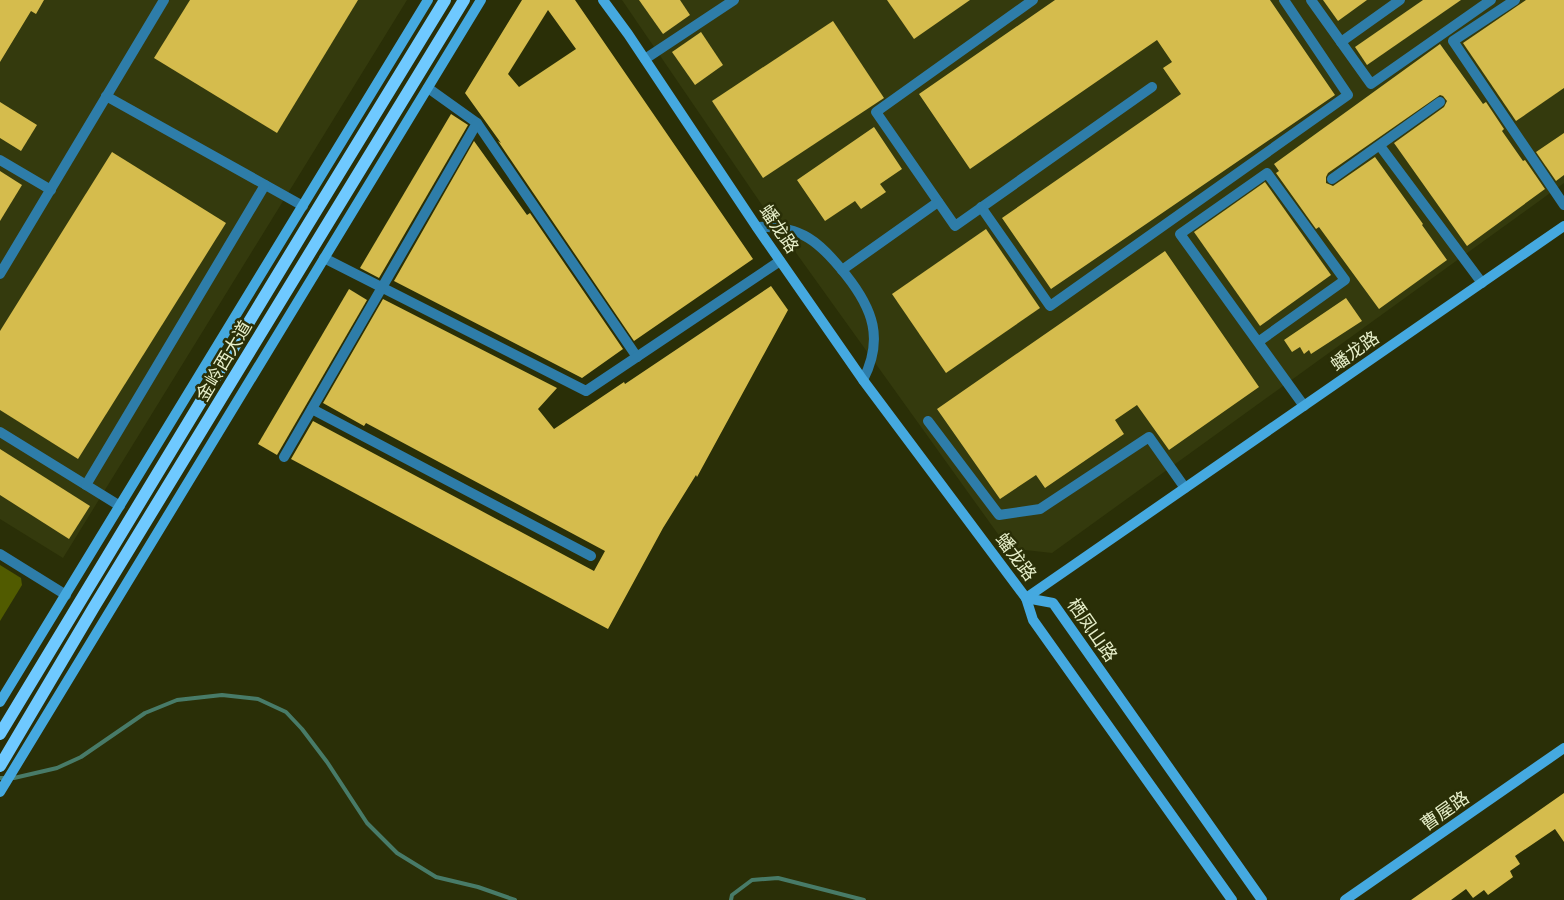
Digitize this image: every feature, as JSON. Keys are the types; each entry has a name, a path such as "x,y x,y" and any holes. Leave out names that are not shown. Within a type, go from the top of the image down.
{"main road":[{"name":"金岭西大道","path":"0,734 301,234 445,0"},
{"name":"金岭西大道","path":"0,766 100,598 464,0"}],"street":[{"path":"0,274 164,0"},
{"path":"0,702 428,0"},
{"path":"0,792 480,0"},
{"name":"蟠龙路","path":"603,0 863,380 1026,598 1564,226"},
{"path":"645,59 734,0"},
{"path":"1033,0 876,112 955,226 1152,87"},
{"path":"981,207 1050,306 1348,95 1284,0"},
{"path":"1311,0 1371,84 1491,0"},
{"path":"1341,42 1400,0"},
{"path":"1515,0 1453,41 1564,205"},
{"path":"428,88 477,123 637,357"},
{"path":"106,96 303,206"},
{"path":"1332,179 1440,102"},
{"path":"284,457 477,123"},
{"path":"1380,146 1482,283"},
{"path":"0,160 51,190"},
{"path":"1258,342 1345,280 1267,173 1180,234 1304,406"},
{"path":"86,485 265,185"},
{"path":"842,270 938,202"},
{"path":"757,227 783,228 808,236 827,251 862,295 874,326 874,348 863,380"},
{"path":"324,258 586,391 780,260"},
{"path":"312,409 591,556"},
{"path":"928,421 999,515 1040,509 1149,437 1185,488"},
{"path":"0,432 120,506"},
{"path":"0,554 66,595"},
{"path":"1026,598 1033,620 1232,900"},
{"name":"栖凤山路","path":"1026,598 1053,603 1262,900"},
{"name":"曹屋路","path":"1345,900 1564,748"}],"shaded area":[{"path":"0,0 407,0 63,558 0,519"},
{"path":"622,0 1564,0 1564,183 1052,553 1008,548 766,211"},
{"path":"0,565 21,578 22,585 0,621"}],"building":[{"path":"0,0 44,0 36,14 31,11 0,62"},
{"path":"190,0 358,0 277,133 154,58"},
{"path":"522,0 575,0 753,259 634,341 498,141 501,143 465,93","holes":["548,10 576,49 519,87 508,74"]},
{"path":"639,0 680,0 690,15 663,34"},
{"path":"887,0 970,0 914,39"},
{"path":"1055,0 1270,0 1335,95 1051,289 1002,218 1181,94 1163,68 1172,62 1157,40 970,169 919,94"},
{"path":"1323,0 1367,0 1338,21"},
{"path":"1423,0 1461,0 1367,65 1355,47"},
{"path":"1526,0 1564,0 1564,88 1516,121 1463,43"},
{"path":"833,21 884,98 763,178 712,101"},
{"path":"701,32 723,65 695,85 672,52"},
{"path":"1440,44 1483,104 1486,102 1504,129 1502,131 1545,189 1467,246 1394,143 1444,107 1447,101 1440,95 1328,173 1326,183 1333,186 1375,157 1447,260 1379,309 1319,227 1316,229 1276,173 1279,171 1274,164"},
{"path":"0,102 37,125 21,151 0,138"},
{"path":"451,114 468,125 379,278 360,268"},
{"path":"874,127 902,169 880,184 886,192 861,209 855,201 825,221 797,180"},
{"path":"1564,133 1564,175 1556,181 1536,152"},
{"path":"474,141 527,215 530,213 623,349 582,378 394,281"},
{"path":"112,152 226,223 78,459 0,410 0,331"},
{"path":"0,171 22,185 0,221"},
{"path":"1265,182 1331,275 1260,326 1194,232"},
{"path":"986,229 1040,308 946,373 892,294"},
{"path":"1165,251 1259,387 1169,450 1137,405 1115,420 1124,434 1045,488 1036,475 1000,499 937,409"},
{"path":"771,286 788,310 697,477 696,475 663,528 608,629 291,459 313,421 594,571 605,551 366,423 364,426 323,403 383,299 557,388 538,409 554,429"},
{"path":"349,289 367,300 277,455 258,444"},
{"path":"1346,298 1362,321 1311,354 1309,350 1304,354 1300,347 1292,352 1284,340"},
{"path":"0,449 90,506 69,539 0,495"},
{"path":"1564,793 1564,842 1555,829 1515,856 1520,864 1510,871 1513,877 1488,895 1484,890 1473,898 1466,889 1451,900 1411,900"}],"waterway":[{"path":"0,778 14,778 57,768 81,757 145,713 177,700 222,695 258,699 286,712 302,729 327,762 367,823 397,853 436,877 478,887 515,900"},
{"path":"731,900 732,895 752,880 778,878 864,900"}]}
